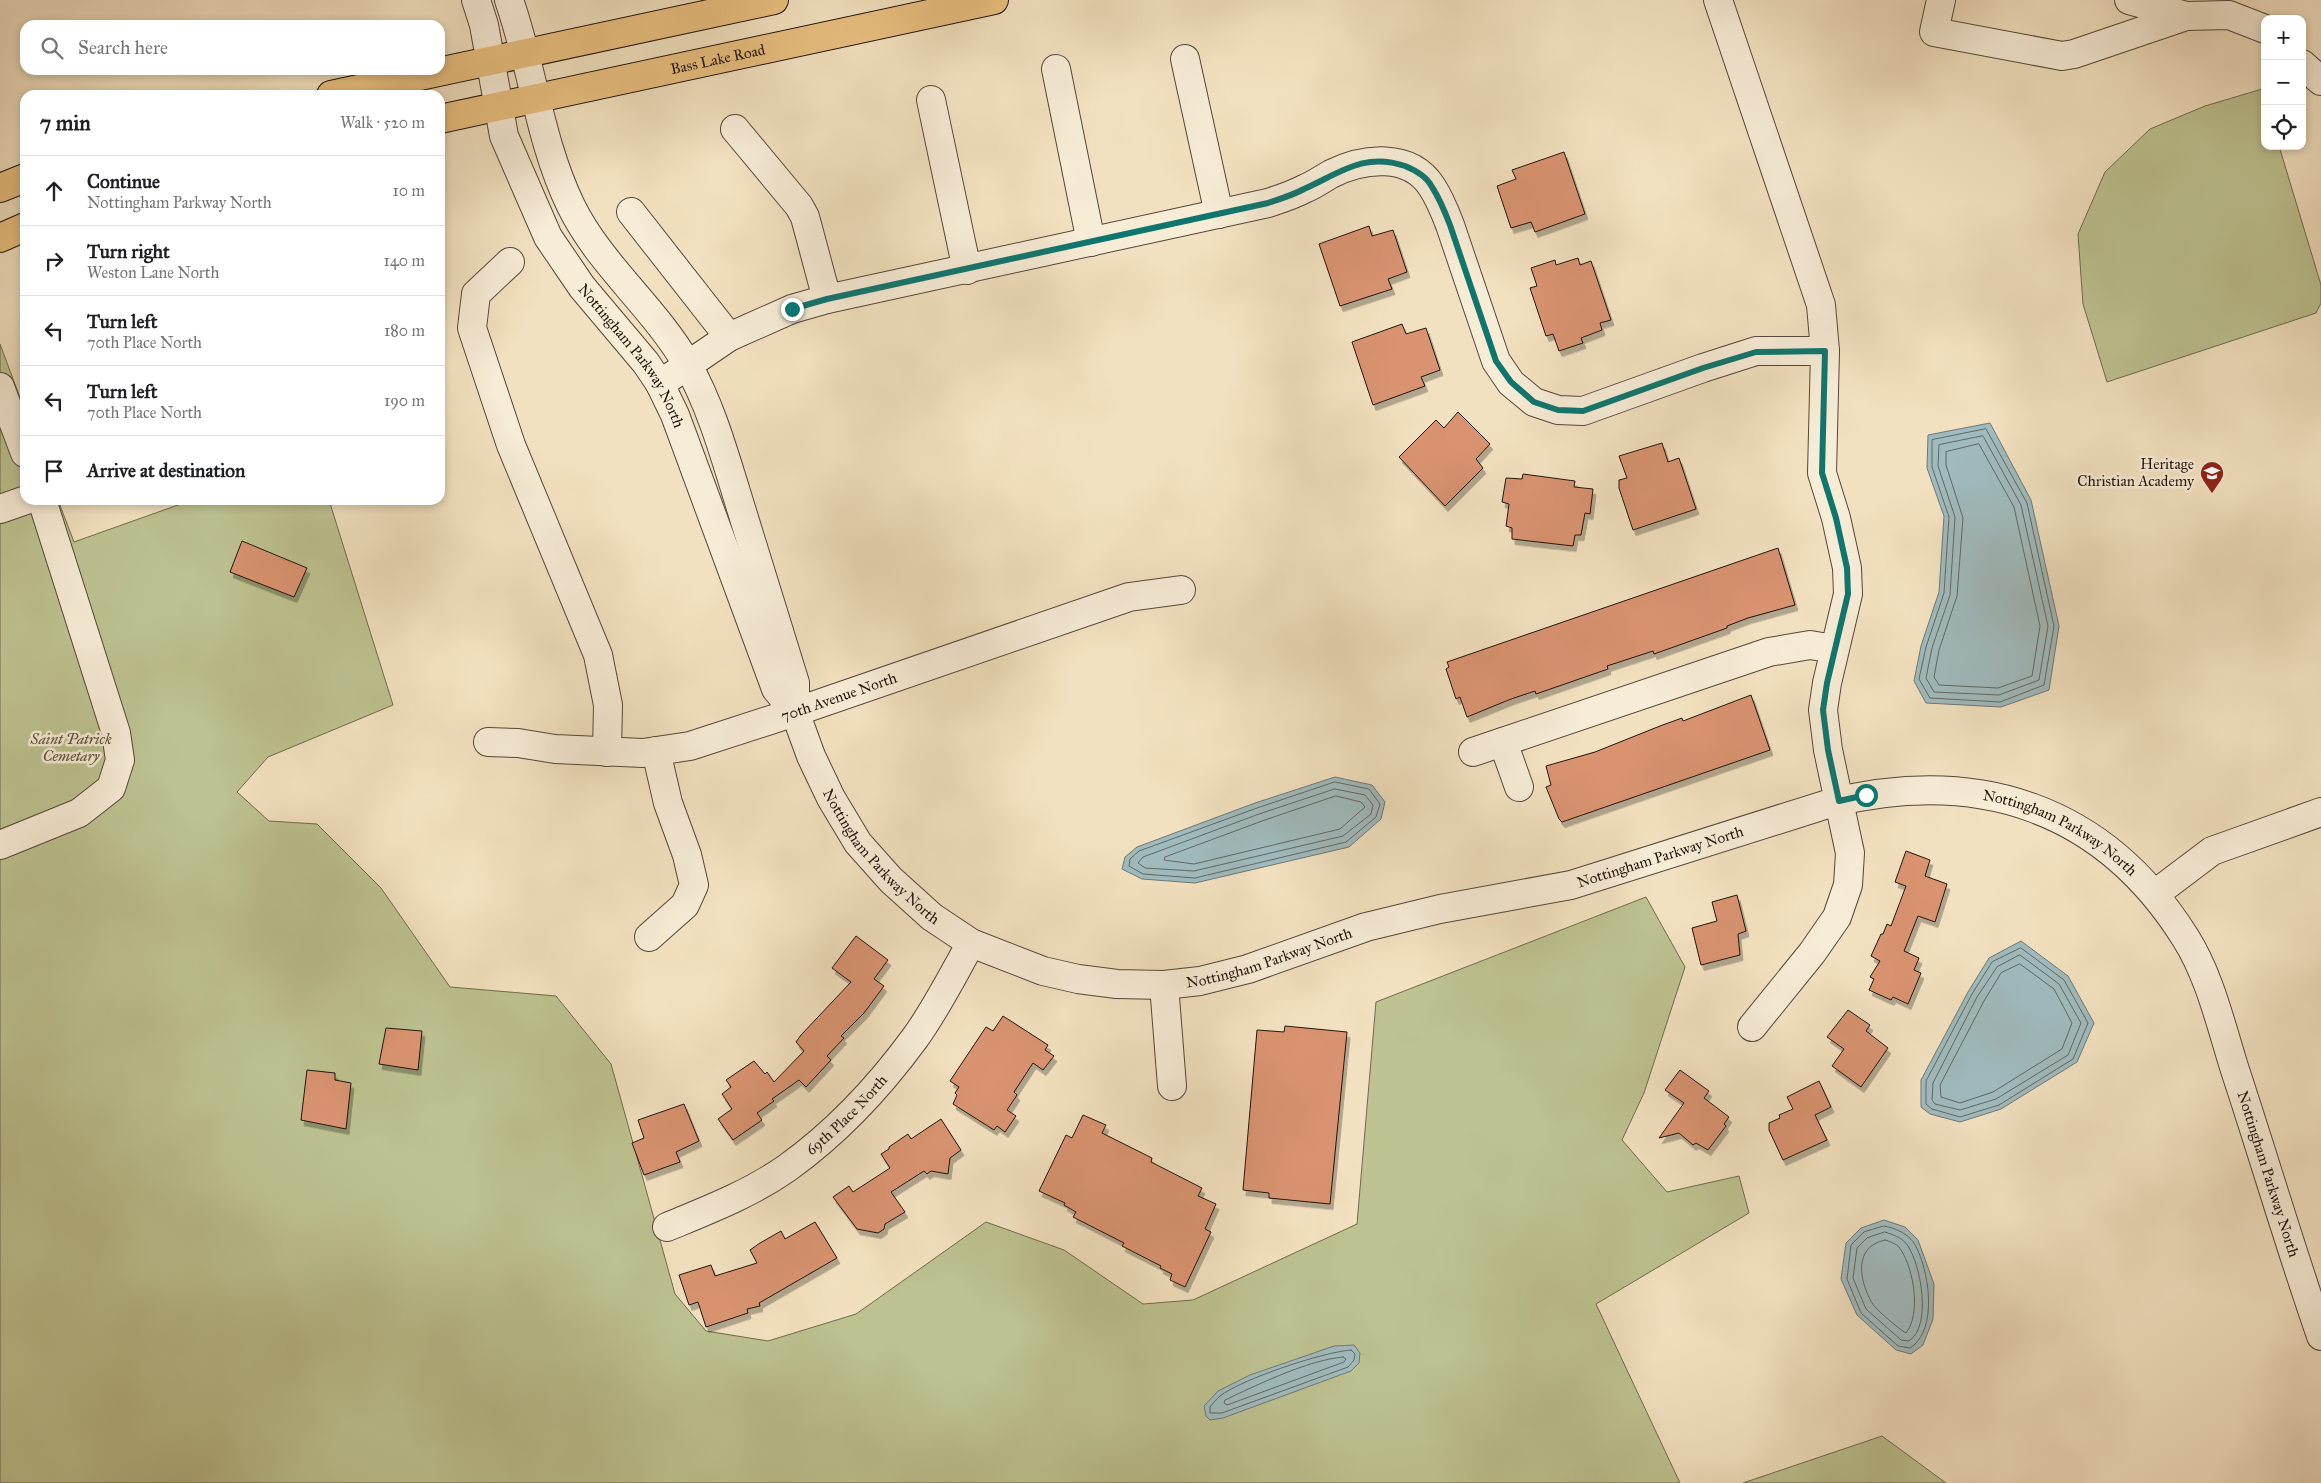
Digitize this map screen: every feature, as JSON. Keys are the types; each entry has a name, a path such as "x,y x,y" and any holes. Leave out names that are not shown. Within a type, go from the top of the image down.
{"main road":[{"path":"445,70 774,0"},
{"name":"Bass Lake Road","path":"445,118 994,0"},
{"path":"354,90 421,75"},
{"path":"0,188 20,180"},
{"path":"0,238 20,229"}],"street":[{"name":"Nottingham Parkway North","path":"476,0 484,24 497,106 504,136 548,238 582,287 646,364 660,384 675,415 776,689 795,712 831,798 858,844 891,880 932,917 971,943 1043,971 1078,979 1118,984 1164,986 1200,981 1248,969 1366,927 1440,909 1571,885 1839,801 1893,792 1941,790 1989,796 2036,808 2078,828 2120,858 2155,894 2186,938 2208,986 2292,1253 2321,1336"},
{"name":"Nottingham Parkway North","path":"509,0 525,53 546,146 572,207 594,244 668,336 688,365 722,446 795,682 795,712"},
{"path":"1718,0 1821,306 1825,351 1822,473 1836,518 1847,568 1848,594 1834,648 1823,710 1828,750 1850,853 1848,886 1837,917 1812,953 1752,1027"},
{"path":"1941,0 1934,32 2062,56 2082,52 2186,16"},
{"path":"2129,0 2186,16 2229,15 2261,27"},
{"path":"1185,60 1219,214"},
{"path":"2306,68 2321,81"},
{"path":"1056,69 1092,242"},
{"path":"931,100 967,270"},
{"path":"735,129 799,206 805,217 827,299"},
{"path":"660,384 729,337 792,309 827,299 1268,203 1305,189 1332,174 1366,161 1392,162 1414,169 1431,185 1442,204 1496,361 1511,382 1534,402 1558,410 1583,411 1703,368 1756,352 1825,351"},
{"path":"631,212 729,337"},
{"path":"510,262 476,294 472,328 515,454 598,656 608,705 607,752"},
{"path":"0,387 20,440"},
{"path":"0,509 20,502"},
{"path":"0,845 79,814 111,788 120,760 116,733 44,505"},
{"name":"70th Avenue North","path":"488,742 607,752 643,753 690,746 795,712 1129,597 1181,590"},
{"path":"1473,752 1769,652 1810,645 1834,648"},
{"path":"1503,742 1519,787"},
{"path":"649,937 685,905 694,885 687,855 668,803 656,751"},
{"path":"2155,894 2212,851 2321,812"},
{"name":"69th Place North","path":"667,1227 735,1199 786,1169 831,1133 875,1089 916,1037 971,943"},
{"path":"1164,986 1172,1086"}],"green space":[{"path":"2261,89 2261,150 2280,150 2321,285 2321,303 2316,313 2107,382 2083,304 2078,234 2105,172 2150,129 2205,106"},
{"name":"Saint Patrick Cemetary","path":"0,344 20,398 20,505 60,505 74,542 178,505 331,505 393,705 268,757 237,792 269,821 317,824 381,888 450,987 556,996 611,1064 675,1294 706,1331 768,1341 856,1314 986,1222 1064,1250 1143,1304 1193,1300 1357,1224 1376,1002 1646,897 1685,967 1644,1093 1622,1140 1667,1192 1739,1176 1749,1213 1596,1304 1680,1483 0,1483"},
{"path":"1882,1436 1946,1483 1743,1483"}],"water":[{"path":"1990,423 2031,500 2059,626 2049,690 2001,707 1926,703 1914,681 1921,646 1939,592 1944,516 1927,468 1928,435"},
{"path":"1335,777 1372,785 1385,802 1381,819 1349,847 1195,883 1142,879 1122,869 1125,857 1137,847 1255,803"},
{"path":"2021,941 2068,976 2094,1023 2077,1062 2001,1109 1960,1122 1930,1114 1921,1107 1921,1080 1968,992 1989,958"},
{"path":"1884,1220 1905,1227 1918,1240 1934,1284 1933,1319 1923,1345 1911,1354 1896,1350 1857,1315 1841,1279 1846,1243 1861,1228"},
{"path":"1354,1345 1360,1353 1359,1363 1351,1371 1223,1418 1210,1420 1206,1416 1204,1406 1218,1391 1250,1375 1334,1346"}],"building":[{"path":"1564,152 1585,214 1535,232 1531,222 1511,228 1497,186 1516,179 1512,170"},
{"path":"1369,226 1372,236 1393,230 1407,272 1388,279 1392,289 1340,306 1319,244"},
{"path":"1578,258 1580,265 1591,261 1611,320 1600,323 1602,330 1581,338 1583,343 1559,351 1553,334 1546,336 1530,288 1537,286 1531,268 1555,260 1556,265"},
{"path":"1402,324 1406,334 1426,328 1440,370 1421,377 1425,386 1373,405 1352,342"},
{"path":"1458,412 1490,444 1476,459 1483,468 1445,506 1399,457 1436,420 1444,428"},
{"path":"1662,443 1668,462 1679,458 1696,509 1633,530 1619,488 1619,480 1627,478 1619,456"},
{"path":"1523,474 1575,481 1574,487 1593,489 1590,514 1585,513 1581,535 1575,535 1573,546 1512,539 1512,528 1506,526 1509,504 1502,502 1506,478 1522,479"},
{"path":"242,541 307,568 294,597 230,572"},
{"path":"1778,548 1795,605 1748,618 1727,626 1727,628 1654,654 1653,651 1607,666 1608,669 1536,694 1535,691 1511,699 1467,717 1460,697 1456,699 1446,669 1449,667 1447,662"},
{"path":"1751,695 1770,750 1562,822 1559,819 1546,787 1551,785 1546,766 1595,752 1660,726 1682,718 1683,721"},
{"path":"1906,851 1930,860 1925,876 1947,884 1935,922 1918,916 1904,951 1919,958 1914,970 1921,973 1908,1004 1893,997 1891,1000 1869,990 1874,979 1870,977 1880,961 1871,956 1887,924 1891,926 1906,886 1895,882"},
{"path":"1737,895 1746,931 1738,934 1740,955 1701,965 1692,928 1717,921 1712,902"},
{"path":"856,936 888,960 874,979 884,986 864,1013 841,1036 844,1038 827,1056 831,1060 806,1087 799,1080 772,1099 774,1101 757,1113 762,1120 733,1140 718,1119 732,1109 722,1094 731,1087 726,1080 754,1061 765,1074 767,1072 774,1082 804,1051 796,1042 851,982 832,968"},
{"path":"1848,1010 1870,1025 1866,1031 1888,1048 1861,1087 1832,1066 1844,1049 1827,1037"},
{"path":"1003,1016 1048,1045 1045,1050 1054,1056 1043,1070 1033,1063 1014,1092 1017,1095 1007,1110 1016,1116 1005,1132 997,1126 994,1130 953,1104 957,1095 955,1093 959,1087 950,1081 986,1027 993,1031"},
{"path":"1285,1026 1347,1032 1330,1204 1269,1198 1269,1193 1243,1190 1257,1030 1284,1032"},
{"path":"386,1028 422,1031 418,1070 379,1064"},
{"path":"307,1070 335,1073 335,1080 351,1083 346,1129 301,1120"},
{"path":"1680,1070 1709,1091 1704,1098 1729,1117 1724,1124 1726,1126 1708,1150 1696,1143 1693,1145 1679,1133 1659,1138 1684,1103 1665,1090"},
{"path":"1819,1081 1831,1107 1815,1115 1827,1140 1783,1160 1769,1130 1769,1123 1780,1118 1779,1115 1793,1109 1787,1097"},
{"path":"684,1104 699,1141 676,1152 680,1162 644,1175 632,1143 644,1138 638,1120"},
{"path":"1083,1115 1106,1125 1102,1133 1152,1158 1151,1162 1202,1188 1198,1196 1216,1204 1205,1229 1211,1232 1185,1287 1170,1280 1172,1274 1160,1268 1161,1266 1122,1246 1124,1243 1073,1217 1076,1212 1064,1205 1065,1203 1039,1191 1066,1135 1072,1138"},
{"path":"941,1119 961,1150 950,1158 948,1174 931,1171 927,1174 924,1171 891,1192 905,1212 885,1224 884,1229 878,1233 857,1229 833,1197 849,1186 853,1192 890,1168 881,1154 908,1134 911,1139"},
{"path":"815,1222 837,1258 759,1303 760,1306 747,1309 748,1313 706,1327 698,1302 689,1305 679,1275 711,1265 715,1276 757,1263 750,1250 781,1231 785,1239"}],"place":[{"name":"Heritage Christian Academy","path":"2212,494"}],"route":[{"path":"792,309 827,299 1268,203 1305,189 1332,174 1366,161 1392,162 1414,169 1431,185 1442,204 1450,225 1496,361 1511,382 1534,402 1558,410 1583,411 1703,368 1756,352 1825,351 1822,473 1836,518 1847,568 1848,594 1834,648 1823,710 1828,750 1839,801 1866,795"}]}
